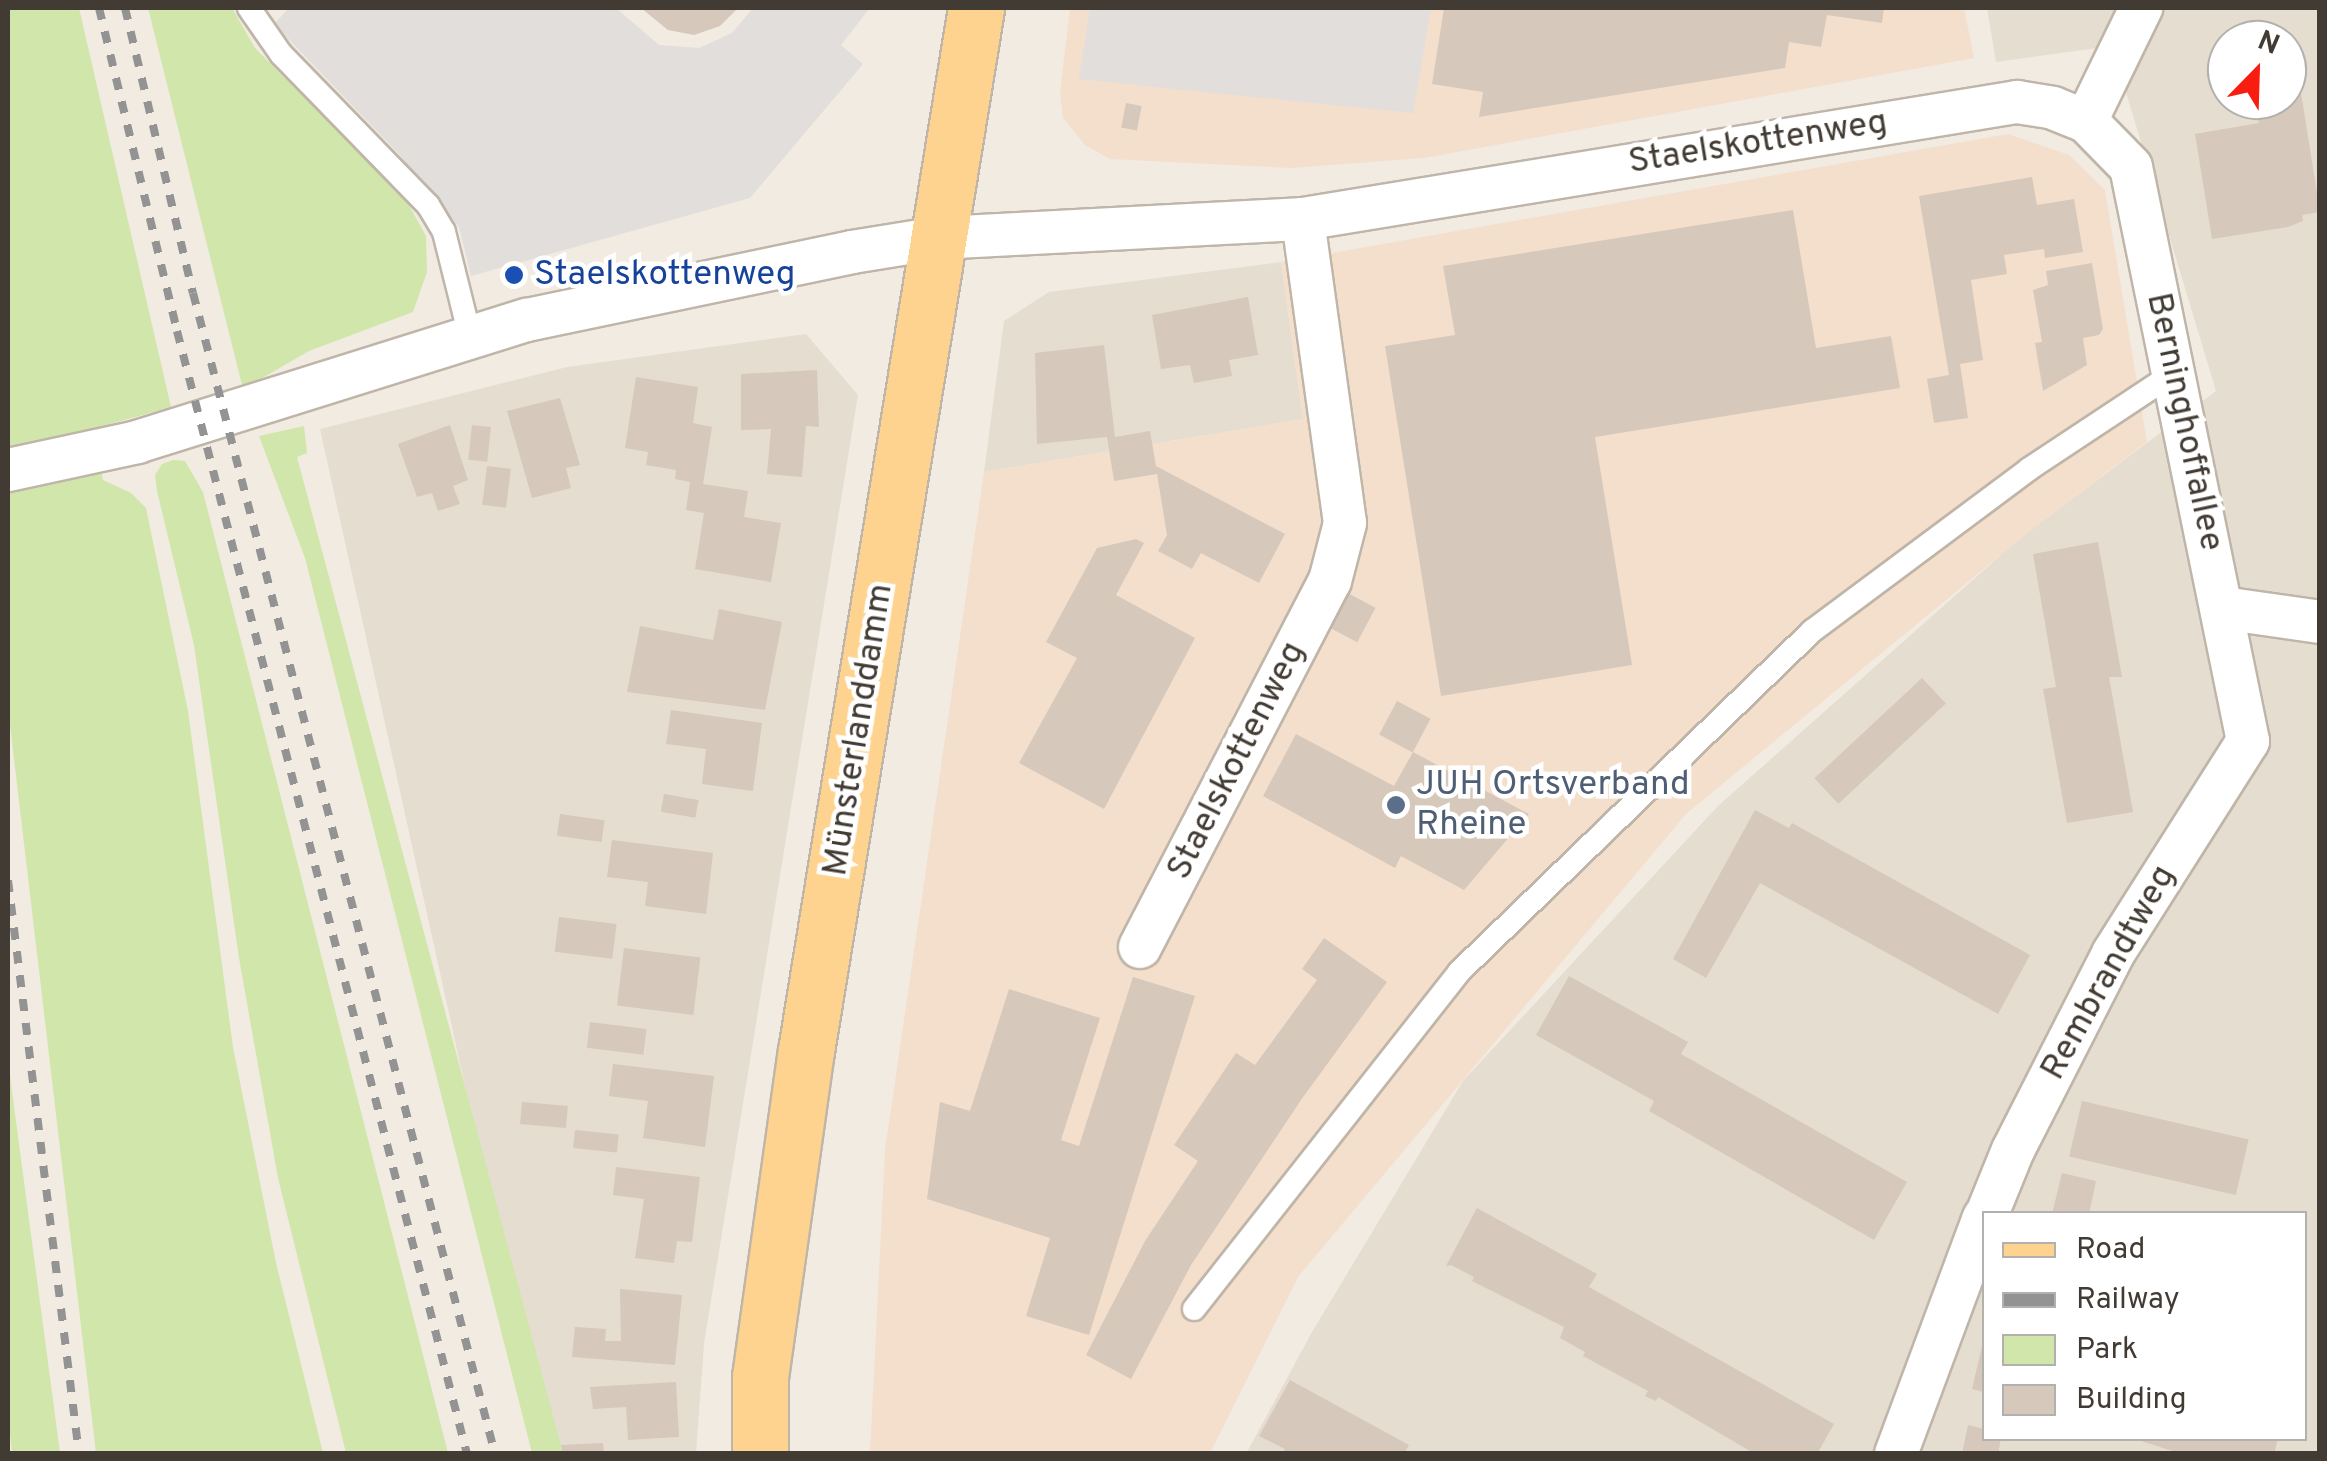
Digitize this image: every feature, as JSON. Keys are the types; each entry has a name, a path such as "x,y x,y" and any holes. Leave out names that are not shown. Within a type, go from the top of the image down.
{"main road":[{"name":"Münsterlanddamm","path":"760,1454 760,1376 806,1052 976,8"}],"street":[{"path":"2086,121 2140,8"},
{"name":"Staelskottenweg","path":"8,470 137,442 470,336 645,294 939,238 1303,219 2016,102 2054,108 2086,121"},
{"name":"Berninghoffallee","path":"2086,121 2132,167 2248,741"},
{"name":"Staelskottenweg","path":"1140,948 1330,581 1345,523 1303,219"},
{"path":"2222,608 2320,622"},
{"name":"Rembrandtweg","path":"1988,1211 2013,1150 2112,954 2248,741"},
{"name":"Rembrandtweg","path":"1896,1454 1982,1227"}],"lane":[{"path":"248,8 282,54 428,204 444,232 470,336"},
{"path":"1194,1309 1459,972 1812,631 2028,469 2174,373"}],"shaded area":[{"path":"289,8 616,8 659,45 699,48 732,33 753,8 869,9 841,45 863,64 750,198 471,276 459,227 398,153 274,24"},
{"path":"1070,8 1964,8 1974,58 1424,158 1290,168 1110,159 1085,145 1063,118 1060,93"},
{"path":"1090,8 1431,8 1413,113 1079,79"},
{"path":"1987,8 2319,8 2319,1453 1246,1454 1312,1332 1463,1081 1718,806 2019,539 2216,391 2112,46 1996,62"},
{"path":"2008,134 2069,155 2105,190 2147,442 2035,527 1686,814 1298,1277 1210,1453 870,1454 885,1150 984,472 1303,419 1281,262"},
{"path":"1281,262 1303,419 984,472 1004,321 1049,292"},
{"path":"806,334 858,395 704,1344 696,1453 546,1453 320,429 567,367"}],"green space":[{"path":"8,8 79,8 171,407 92,429 103,480 131,493 146,508 188,711 233,1047 276,1263 323,1453 96,1453 8,708"},
{"path":"148,8 232,8 255,48 405,198 426,236 427,272 413,312 309,351 243,389"},
{"path":"304,426 307,453 297,457 563,1453 532,1453 305,558 259,436"},
{"path":"185,461 203,492 448,1453 346,1453 278,1178 239,958 194,645 157,491 155,475 162,464"},
{"path":"8,1056 60,1453 12,1453 8,1413"}],"building":[{"path":"641,8 738,8 720,26 694,35 668,30"},
{"path":"1444,8 1884,8 1882,23 1827,15 1821,47 1789,42 1785,68 1479,117 1483,92 1432,84"},
{"path":"1126,103 1142,106 1137,131 1121,128"},
{"path":"2258,120 2305,120 2320,212 2302,215 2303,221 2288,227 2212,239 2195,134 2259,123"},
{"path":"2032,177 2037,205 2074,199 2083,252 2045,258 2044,249 2004,255 2007,274 1971,280 1983,360 1960,364 1968,418 1934,423 1927,379 1949,375 1919,196"},
{"path":"1793,210 1816,348 1891,336 1900,388 1595,437 1632,665 1441,696 1385,346 1455,335 1443,266"},
{"path":"2092,263 2103,329 2099,335 2083,338 2087,365 2043,391 2035,343 2042,342 2033,290 2048,285 2046,271"},
{"path":"1248,297 1258,355 1229,360 1232,376 1194,383 1190,365 1161,369 1152,315"},
{"path":"1104,345 1115,437 1150,431 1156,466 1285,534 1259,583 1201,553 1192,569 1158,551 1167,535 1157,474 1114,481 1107,437 1037,444 1035,353"},
{"path":"817,370 819,427 806,426 802,477 767,474 771,429 741,430 741,374"},
{"path":"636,377 698,387 693,423 712,427 703,484 748,491 744,517 781,523 771,582 695,569 704,513 686,510 690,482 675,479 676,470 646,465 648,452 625,448"},
{"path":"560,398 580,465 566,468 571,488 532,498 507,411"},
{"path":"450,425 468,480 453,486 460,504 438,511 432,493 417,497 398,444"},
{"path":"472,425 491,427 487,462 468,460"},
{"path":"487,466 511,469 506,508 482,505"},
{"path":"1136,539 1144,543 1116,595 1195,638 1104,809 1019,763 1077,658 1046,642 1097,548"},
{"path":"2098,542 2122,677 2109,677 2133,812 2067,823 2043,689 2056,687 2033,554"},
{"path":"1342,590 1376,608 1357,642 1324,624"},
{"path":"719,609 782,622 765,710 627,692 640,626 713,640"},
{"path":"1922,678 1946,704 1838,804 1814,778"},
{"path":"1397,701 1431,719 1413,752 1379,735"},
{"path":"671,710 762,723 753,791 702,784 706,749 666,744"},
{"name":"JUH Ortsverband Rheine","path":"1296,734 1394,786 1413,752 1529,814 1464,890 1401,856 1395,868 1263,796"},
{"path":"664,794 698,800 695,818 661,812"},
{"path":"1755,810 1789,828 1792,823 2030,955 1998,1014 1760,883 1706,978 1673,959"},
{"path":"560,814 605,820 602,842 557,836"},
{"path":"612,840 713,853 706,914 645,906 648,882 607,877"},
{"path":"559,917 617,924 612,959 555,952"},
{"path":"1324,938 1387,982 1301,1100 1191,1265 1131,1379 1086,1355 1145,1241 1198,1161 1174,1145 1236,1053 1255,1065 1317,980 1302,969"},
{"path":"624,948 700,957 693,1015 617,1006"},
{"path":"1569,976 1688,1042 1681,1054 1907,1182 1874,1240 1649,1111 1654,1101 1536,1035"},
{"path":"1133,977 1195,996 1089,1335 1026,1316 1050,1238 927,1199 940,1102 970,1111 1009,989 1100,1018 1061,1140 1079,1146"},
{"path":"590,1022 647,1029 643,1055 587,1048"},
{"path":"613,1064 714,1076 705,1147 643,1138 648,1101 609,1096"},
{"path":"2082,1101 2249,1139 2236,1195 2069,1157"},
{"path":"522,1102 568,1106 566,1128 520,1124"},
{"path":"575,1130 619,1135 617,1153 573,1148"},
{"path":"616,1167 700,1177 692,1242 677,1241 674,1263 635,1258 644,1199 613,1195"},
{"path":"2062,1173 2096,1181 2090,1211 2053,1211"},
{"path":"1477,1208 1597,1274 1589,1287 1834,1424 1817,1454 1755,1454 1658,1397 1656,1401 1645,1396 1648,1391 1583,1356 1585,1352 1560,1338 1564,1327 1472,1281 1474,1277 1451,1265 1446,1266"},
{"path":"620,1289 682,1295 675,1365 572,1357 575,1327 606,1329 605,1341 621,1341"},
{"path":"1982,1346 1982,1392 1972,1389"},
{"path":"1290,1380 1409,1445 1404,1454 1282,1454 1285,1449 1259,1436"},
{"path":"676,1382 679,1437 628,1440 626,1407 593,1409 590,1387"},
{"path":"1968,1425 1982,1428 1982,1441 2000,1441 1998,1454 1962,1454"},
{"path":"2141,1441 2277,1441 2274,1454 2182,1454"},
{"path":"603,1443 604,1454 563,1454 561,1445"}],"railway":[{"path":"99,8 177,331 467,1454"},
{"path":"125,8 193,293 495,1454"},
{"path":"8,880 79,1454"}],"place":[{"name":"Staelskottenweg","path":"514,275"},
{"name":"JUH Ortsverband Rheine","path":"1396,805"}]}
